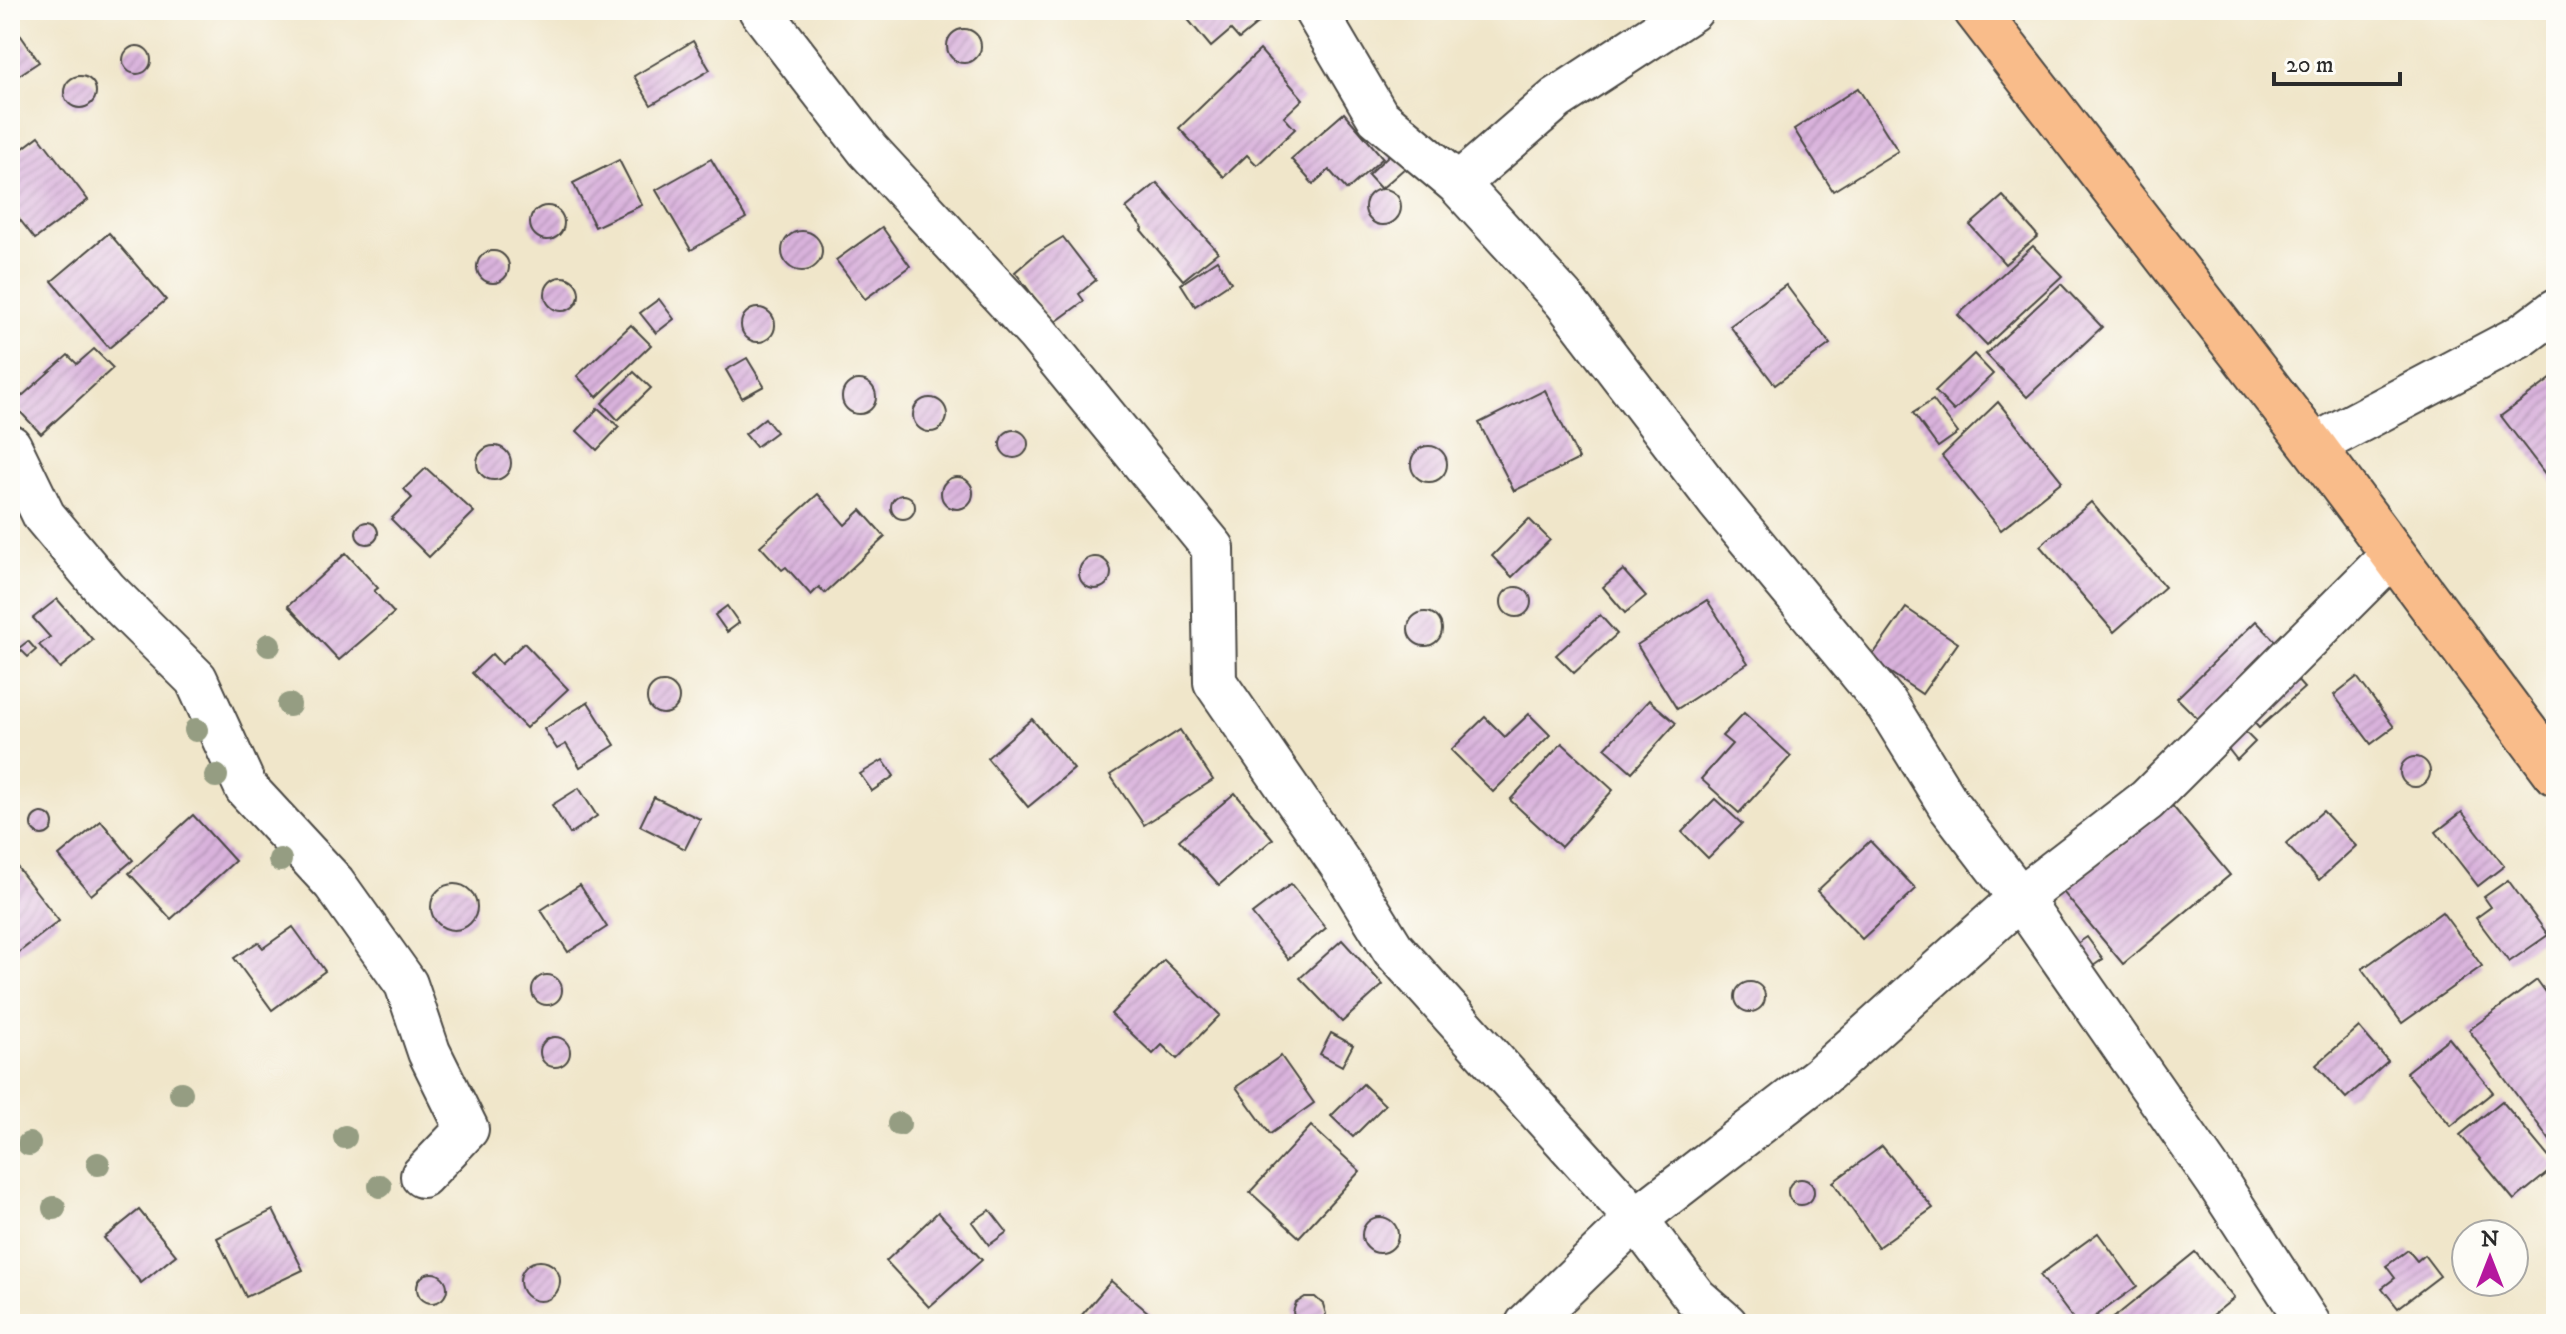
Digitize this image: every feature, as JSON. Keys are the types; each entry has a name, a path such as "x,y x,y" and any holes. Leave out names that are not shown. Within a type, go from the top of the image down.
{"highway":[{"path":"1976,10 2313,446 2556,773"}],"street":[{"path":"760,10 868,150 1037,333 1213,548 1215,682 1335,856 1393,949 1636,1219 1695,1297 1726,1324"},
{"path":"1315,10 1378,117 1458,184 1565,301 1718,501 1887,705 1950,807 2020,898 2218,1183 2309,1324"},
{"path":"1458,184 1556,99 1692,10"},
{"path":"2313,446 2521,336 2556,310"},
{"path":"10,446 44,516 106,590 196,679 246,788 334,883 406,984 429,1052 467,1129 422,1176"},
{"path":"1527,1324 1636,1219 1821,1076 2020,898 2147,800 2393,554"}],"building":[{"path":"1180,10 1274,10 1239,39 1231,30 1211,47"},
{"path":"10,20 39,62 10,81"},
{"path":"964,29 976,34 981,46 976,58 964,63 952,58 947,46 952,34"},
{"path":"693,41 710,70 651,105 634,76"},
{"path":"137,46 147,50 151,60 147,70 137,74 127,70 123,60 127,50"},
{"path":"1260,50 1303,99 1284,117 1295,129 1257,165 1247,155 1224,177 1179,128"},
{"path":"80,76 91,81 96,92 91,103 80,108 69,103 64,92 69,81"},
{"path":"1858,88 1898,151 1833,191 1794,129"},
{"path":"1344,113 1383,158 1347,190 1329,170 1313,184 1291,159"},
{"path":"39,136 88,200 35,239 10,207 10,158"},
{"path":"1391,153 1405,168 1381,189 1368,175"},
{"path":"711,159 746,218 691,250 656,190"},
{"path":"619,160 642,205 595,227 573,183"},
{"path":"1157,183 1218,252 1183,280 1126,208"},
{"path":"1383,189 1396,194 1401,207 1396,220 1383,225 1370,220 1365,207 1370,194"},
{"path":"2003,196 2038,236 2005,264 1970,225"},
{"path":"547,206 559,211 564,223 559,235 547,240 535,235 530,223 535,211"},
{"path":"882,227 910,266 865,299 836,260"},
{"path":"802,231 816,237 822,251 816,265 802,271 788,265 782,251 788,237"},
{"path":"109,233 166,300 109,348 52,281"},
{"path":"1063,237 1096,280 1079,294 1084,301 1054,323 1015,272"},
{"path":"2033,246 2062,276 1987,345 1958,315"},
{"path":"493,251 504,256 509,267 504,278 493,283 482,278 477,267 482,256"},
{"path":"1217,260 1231,282 1195,306 1181,284"},
{"path":"562,277 574,282 579,294 574,306 562,311 550,306 545,294 550,282"},
{"path":"2061,284 2102,327 2027,397 1986,354"},
{"path":"1786,285 1830,344 1775,385 1730,326"},
{"path":"659,299 674,319 656,333 640,313"},
{"path":"758,308 770,313 775,325 770,337 758,342 746,337 741,325 746,313"},
{"path":"631,325 651,345 597,397 577,376"},
{"path":"94,349 113,368 41,434 13,404 68,355 77,364"},
{"path":"1974,354 1993,374 1954,411 1935,391"},
{"path":"747,358 764,386 742,398 726,370"},
{"path":"634,372 651,388 618,420 602,403"},
{"path":"2556,375 2556,488 2501,416"},
{"path":"859,380 871,385 876,397 871,409 859,414 847,409 842,397 847,385"},
{"path":"1545,390 1579,459 1514,491 1479,423"},
{"path":"930,398 942,403 947,415 942,427 930,432 918,427 913,415 918,403"},
{"path":"1933,400 1958,433 1938,447 1913,413"},
{"path":"1998,402 2062,481 2001,530 1942,456"},
{"path":"598,408 619,427 597,450 577,431"},
{"path":"765,418 776,432 756,447 745,434"},
{"path":"1014,430 1024,434 1028,444 1024,454 1014,458 1004,454 1000,444 1004,434"},
{"path":"494,446 506,451 511,463 506,475 494,480 482,475 477,463 482,451"},
{"path":"1429,446 1442,451 1447,464 1442,477 1429,482 1416,477 1411,464 1416,451"},
{"path":"426,468 474,512 429,557 391,519 412,498 404,489"},
{"path":"957,477 968,482 973,493 968,504 957,509 946,504 941,493 946,482"},
{"path":"818,494 845,525 861,510 885,537 825,593 819,587 811,595 786,567 782,570 760,546"},
{"path":"903,495 912,498 915,507 912,516 903,519 894,516 891,507 894,498"},
{"path":"2091,502 2165,587 2114,632 2040,546"},
{"path":"1529,519 1550,540 1512,577 1492,556"},
{"path":"367,522 375,525 378,533 375,541 367,544 359,541 356,533 359,525"},
{"path":"346,553 378,588 374,591 394,613 339,660 288,606"},
{"path":"1095,557 1106,562 1111,573 1106,584 1095,589 1084,584 1079,573 1084,562"},
{"path":"1623,570 1646,596 1625,613 1603,587"},
{"path":"1516,587 1527,591 1531,602 1527,613 1516,617 1505,613 1501,602 1505,591"},
{"path":"57,599 93,640 60,668 39,645 50,637 33,618"},
{"path":"1707,600 1748,663 1677,709 1637,645"},
{"path":"727,606 739,623 727,632 715,615"},
{"path":"1906,608 1958,643 1922,694 1870,659"},
{"path":"1425,612 1437,617 1442,629 1437,641 1425,646 1413,641 1408,629 1413,617"},
{"path":"1600,615 1617,634 1574,673 1556,655"},
{"path":"2256,621 2281,647 2203,724 2177,698"},
{"path":"28,641 36,650 28,657 19,648"},
{"path":"524,643 568,689 526,728 472,673 492,654 501,664"},
{"path":"2287,669 2304,688 2259,728 2242,709"},
{"path":"2357,677 2394,727 2371,744 2334,695"},
{"path":"663,682 674,687 679,698 674,709 663,714 652,709 647,698 652,687"},
{"path":"1649,700 1676,723 1632,772 1605,748"},
{"path":"588,702 615,745 580,767 566,744 557,749 544,729"},
{"path":"1744,713 1791,756 1739,813 1701,779 1732,744 1722,736"},
{"path":"1529,714 1550,735 1493,792 1451,750 1485,717 1505,737"},
{"path":"1032,719 1074,769 1028,807 987,758"},
{"path":"2238,725 2255,742 2237,760 2223,742"},
{"path":"1180,730 1213,780 1144,825 1110,775"},
{"path":"1562,743 1613,790 1561,847 1510,800"},
{"path":"2415,757 2421,758 2429,766 2429,778 2421,786 2415,787 2409,786 2401,778 2400,772 2401,766 2409,758"},
{"path":"883,760 894,776 872,791 860,774"},
{"path":"579,788 597,816 570,834 552,805"},
{"path":"1235,793 1273,839 1219,885 1179,840"},
{"path":"654,797 700,819 685,849 640,826"},
{"path":"1715,799 1742,824 1708,858 1682,832"},
{"path":"2170,803 2230,875 2123,964 2063,892"},
{"path":"2323,811 2356,846 2319,880 2286,844"},
{"path":"2462,812 2504,866 2478,886 2436,832"},
{"path":"42,813 50,816 53,824 50,832 42,835 34,832 31,824 34,816"},
{"path":"193,815 235,861 171,919 129,873"},
{"path":"101,821 133,860 91,895 59,856"},
{"path":"1870,841 1916,889 1862,939 1817,891"},
{"path":"14,863 59,921 10,959 10,866"},
{"path":"2508,880 2548,935 2509,962 2476,918 2491,907 2484,897"},
{"path":"454,884 471,890 477,907 471,924 454,930 437,924 431,907 437,890"},
{"path":"1291,884 1326,928 1288,959 1252,914"},
{"path":"580,885 607,927 568,952 541,910"},
{"path":"2442,912 2482,966 2402,1023 2362,969"},
{"path":"293,927 325,971 272,1010 234,958 258,942 263,948"},
{"path":"2087,937 2103,959 2086,971 2069,949"},
{"path":"1342,940 1383,985 1342,1022 1300,978"},
{"path":"1164,960 1220,1015 1177,1059 1162,1045 1153,1054 1111,1014"},
{"path":"547,975 553,976 561,984 561,996 553,1004 547,1005 541,1004 533,996 532,990 533,984 541,976"},
{"path":"2537,980 2556,1006 2554,1146 2469,1030"},
{"path":"1750,982 1761,986 1765,997 1761,1008 1750,1012 1739,1008 1735,997 1739,986"},
{"path":"2359,1027 2388,1061 2346,1098 2316,1065"},
{"path":"1331,1033 1353,1045 1342,1066 1320,1054"},
{"path":"555,1037 566,1041 570,1052 566,1063 555,1067 544,1063 540,1052 544,1041"},
{"path":"2449,1038 2493,1092 2451,1126 2406,1072"},
{"path":"1281,1056 1314,1103 1270,1134 1236,1087"},
{"path":"1363,1084 1385,1105 1353,1137 1331,1116"},
{"path":"2502,1101 2556,1166 2514,1200 2460,1135"},
{"path":"1311,1126 1360,1171 1299,1237 1250,1192"},
{"path":"1882,1146 1933,1208 1878,1247 1833,1182"},
{"path":"1801,1179 1810,1183 1814,1192 1810,1201 1801,1205 1792,1201 1788,1192 1792,1183"},
{"path":"139,1210 176,1255 141,1283 104,1238"},
{"path":"273,1210 303,1270 246,1297 217,1238"},
{"path":"990,1210 1007,1232 989,1245 972,1222"},
{"path":"938,1212 982,1260 929,1307 886,1261"},
{"path":"1380,1217 1393,1222 1398,1235 1393,1248 1380,1253 1367,1248 1362,1235 1367,1222"},
{"path":"2098,1233 2137,1286 2085,1324 2077,1324 2040,1275"},
{"path":"2408,1250 2417,1261 2424,1255 2440,1276 2398,1308 2382,1288 2395,1278 2386,1266"},
{"path":"2195,1252 2234,1298 2202,1324 2106,1324"},
{"path":"540,1261 554,1267 560,1281 554,1295 540,1301 526,1295 520,1281 526,1267"},
{"path":"432,1273 443,1277 447,1288 443,1299 432,1303 421,1299 417,1288 421,1277"},
{"path":"1111,1281 1162,1324 1074,1324"},
{"path":"1305,1297 1315,1297 1323,1304 1326,1314 1322,1323 1295,1322 1293,1312 1296,1303"}]}
